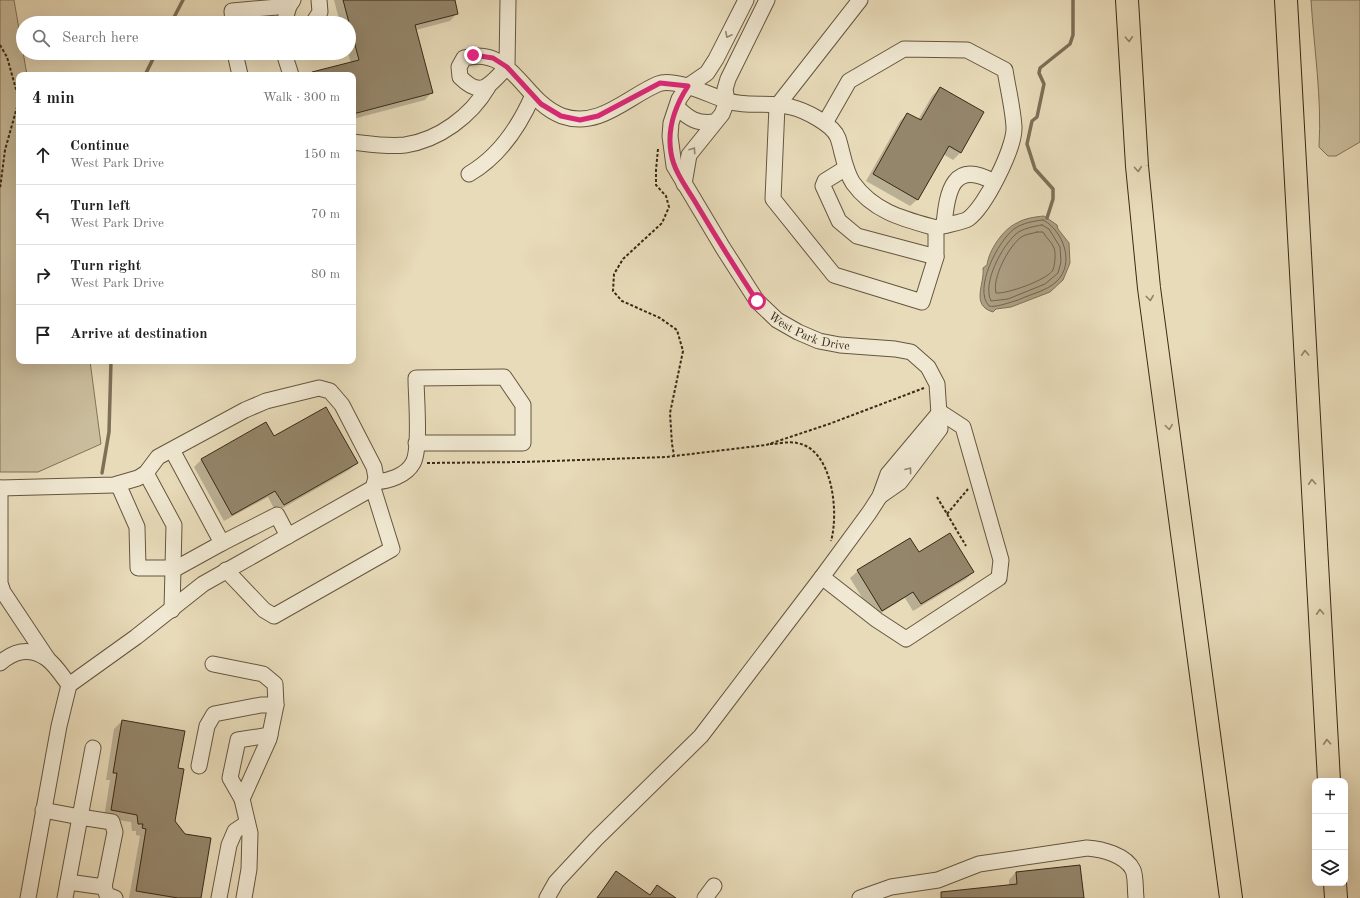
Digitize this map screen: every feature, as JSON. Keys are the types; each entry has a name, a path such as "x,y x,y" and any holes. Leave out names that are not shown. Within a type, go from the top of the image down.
{"highway":[{"path":"1127,0 1137,166 1149,288 1231,898"},
{"path":"1286,0 1329,778"},
{"path":"1335,886 1336,898"}],"street":[{"path":"317,16 320,12 320,0"},
{"path":"356,142 378,145 405,145 436,135 462,118 480,101 488,87 507,67 508,0"},
{"name":"West Park Drive","path":"546,898 556,882 596,839 701,736 822,578 880,496 900,482 940,429 937,384 928,367 910,352 895,349 840,345 819,341 798,332 777,320 757,301 674,166 671,151 672,123 679,99 688,86 707,73 716,59 746,0"},
{"path":"684,184 689,155 714,122 722,114 727,101 725,88 728,79 766,0"},
{"path":"860,0 776,106 773,199 834,274 922,302 936,257 940,226 947,199 954,181 959,177 974,174 994,182"},
{"path":"232,16 232,11 291,3 286,16"},
{"path":"488,87 479,90 469,86 460,77 459,67 464,58 482,55 493,58 507,67 541,104 561,116 580,120 598,116 660,83 688,86 727,101 791,106 825,123 837,136 846,168 854,184 880,209 940,226 968,219 984,200 1004,164 1014,129 1005,70 967,50 904,49 849,82 825,123"},
{"path":"237,60 239,72"},
{"path":"286,60 290,72"},
{"path":"469,174 480,168 497,153 511,136 525,113 533,95"},
{"path":"677,107 685,115 701,124 714,122"},
{"path":"846,168 825,181 823,186 839,221 857,236 936,257"},
{"path":"28,898 61,713 69,685 172,610 203,584 374,485 389,481 401,474 413,463 416,454 416,443 416,378 504,377 523,405 523,443 416,443"},
{"path":"69,685 47,658 3,592 0,583 0,488 118,484 138,478 146,473 158,457 256,404 312,389 325,389 336,396 342,405 374,467 374,485 392,549 274,616 264,610 226,570"},
{"path":"822,578 877,620 906,639 999,578 1002,560 963,428 940,412"},
{"path":"172,450 222,544"},
{"path":"146,473 174,525 172,610"},
{"path":"118,484 137,527 138,568 173,569 276,515 288,536"},
{"path":"0,664 8,656 19,651 47,658"},
{"path":"213,664 263,674 275,684 276,706 270,735 242,799"},
{"path":"199,766 207,726 214,714 261,705 276,706"},
{"path":"244,898 250,869 250,833 242,799 230,778 238,740 270,735"},
{"path":"65,898 93,748"},
{"path":"43,810 112,822 115,832 104,886 107,895 115,898"},
{"path":"219,898 229,845 235,831 247,823"},
{"path":"860,898 891,887 938,880 979,864 1087,848 1099,848 1119,856 1133,870 1136,898"},
{"path":"68,882 104,886"}],"path":[{"path":"0,45 7,57 16,89"},
{"path":"0,189 4,150 16,110"},
{"path":"660,142 656,170 656,185 666,196 669,208 662,223 623,259 614,274 613,291 622,301 660,318 678,330 683,351 670,413 674,455"},
{"path":"766,445 830,424 937,384"},
{"path":"413,463 523,462 674,455 797,443 817,454 832,482 835,504 835,528 831,543"},
{"path":"947,514 978,480"},
{"path":"937,497 966,546"}],"shaded area":[{"path":"0,0 14,0 17,16 16,60 24,60 26,72 16,72 16,364 90,364 101,444 38,472 0,472"},
{"path":"1311,0 1360,0 1360,142 1336,156 1328,156 1319,147 1319,91"}],"water":[{"path":"1044,216 1057,225 1058,229 1069,243 1070,263 1063,280 1050,292 1011,307 996,309 993,312 986,309 980,299 983,268 987,265 988,259 994,247 1007,230 1020,221"}],"building":[{"path":"343,0 455,0 458,14 415,25 433,93 356,113 356,72 312,72 359,60 356,49 356,16 347,16"},
{"path":"940,87 984,112 961,153 949,146 918,200 873,174 907,113 921,120"},
{"path":"326,407 358,463 284,505 275,491 232,515 201,459 266,422 274,436"},
{"path":"950,533 974,572 921,604 913,592 882,611 857,570 910,538 919,552"},
{"path":"122,720 185,731 178,768 184,769 175,821 185,834 211,838 201,898 178,898 136,891 146,829 142,828 143,824 138,824 137,815 111,810 117,773 113,773"},
{"path":"1080,865 1084,898 941,898 941,892 1017,884 1016,872"},
{"path":"616,871 650,895 657,885 676,898 597,898"}],"waterway":[{"path":"175,16 183,0"},
{"path":"1047,218 1053,199 1053,189 1035,169 1027,144 1032,121 1037,117 1044,84 1039,73 1040,68 1070,44 1073,35 1073,0"},
{"path":"146,72 152,60"},
{"path":"102,473 109,432 111,364"}],"route":[{"path":"473,55 482,55 493,58 507,67 541,104 561,116 580,120 598,116 660,83 688,86 679,99 672,123 670,136 674,166 723,248 757,301"}]}
